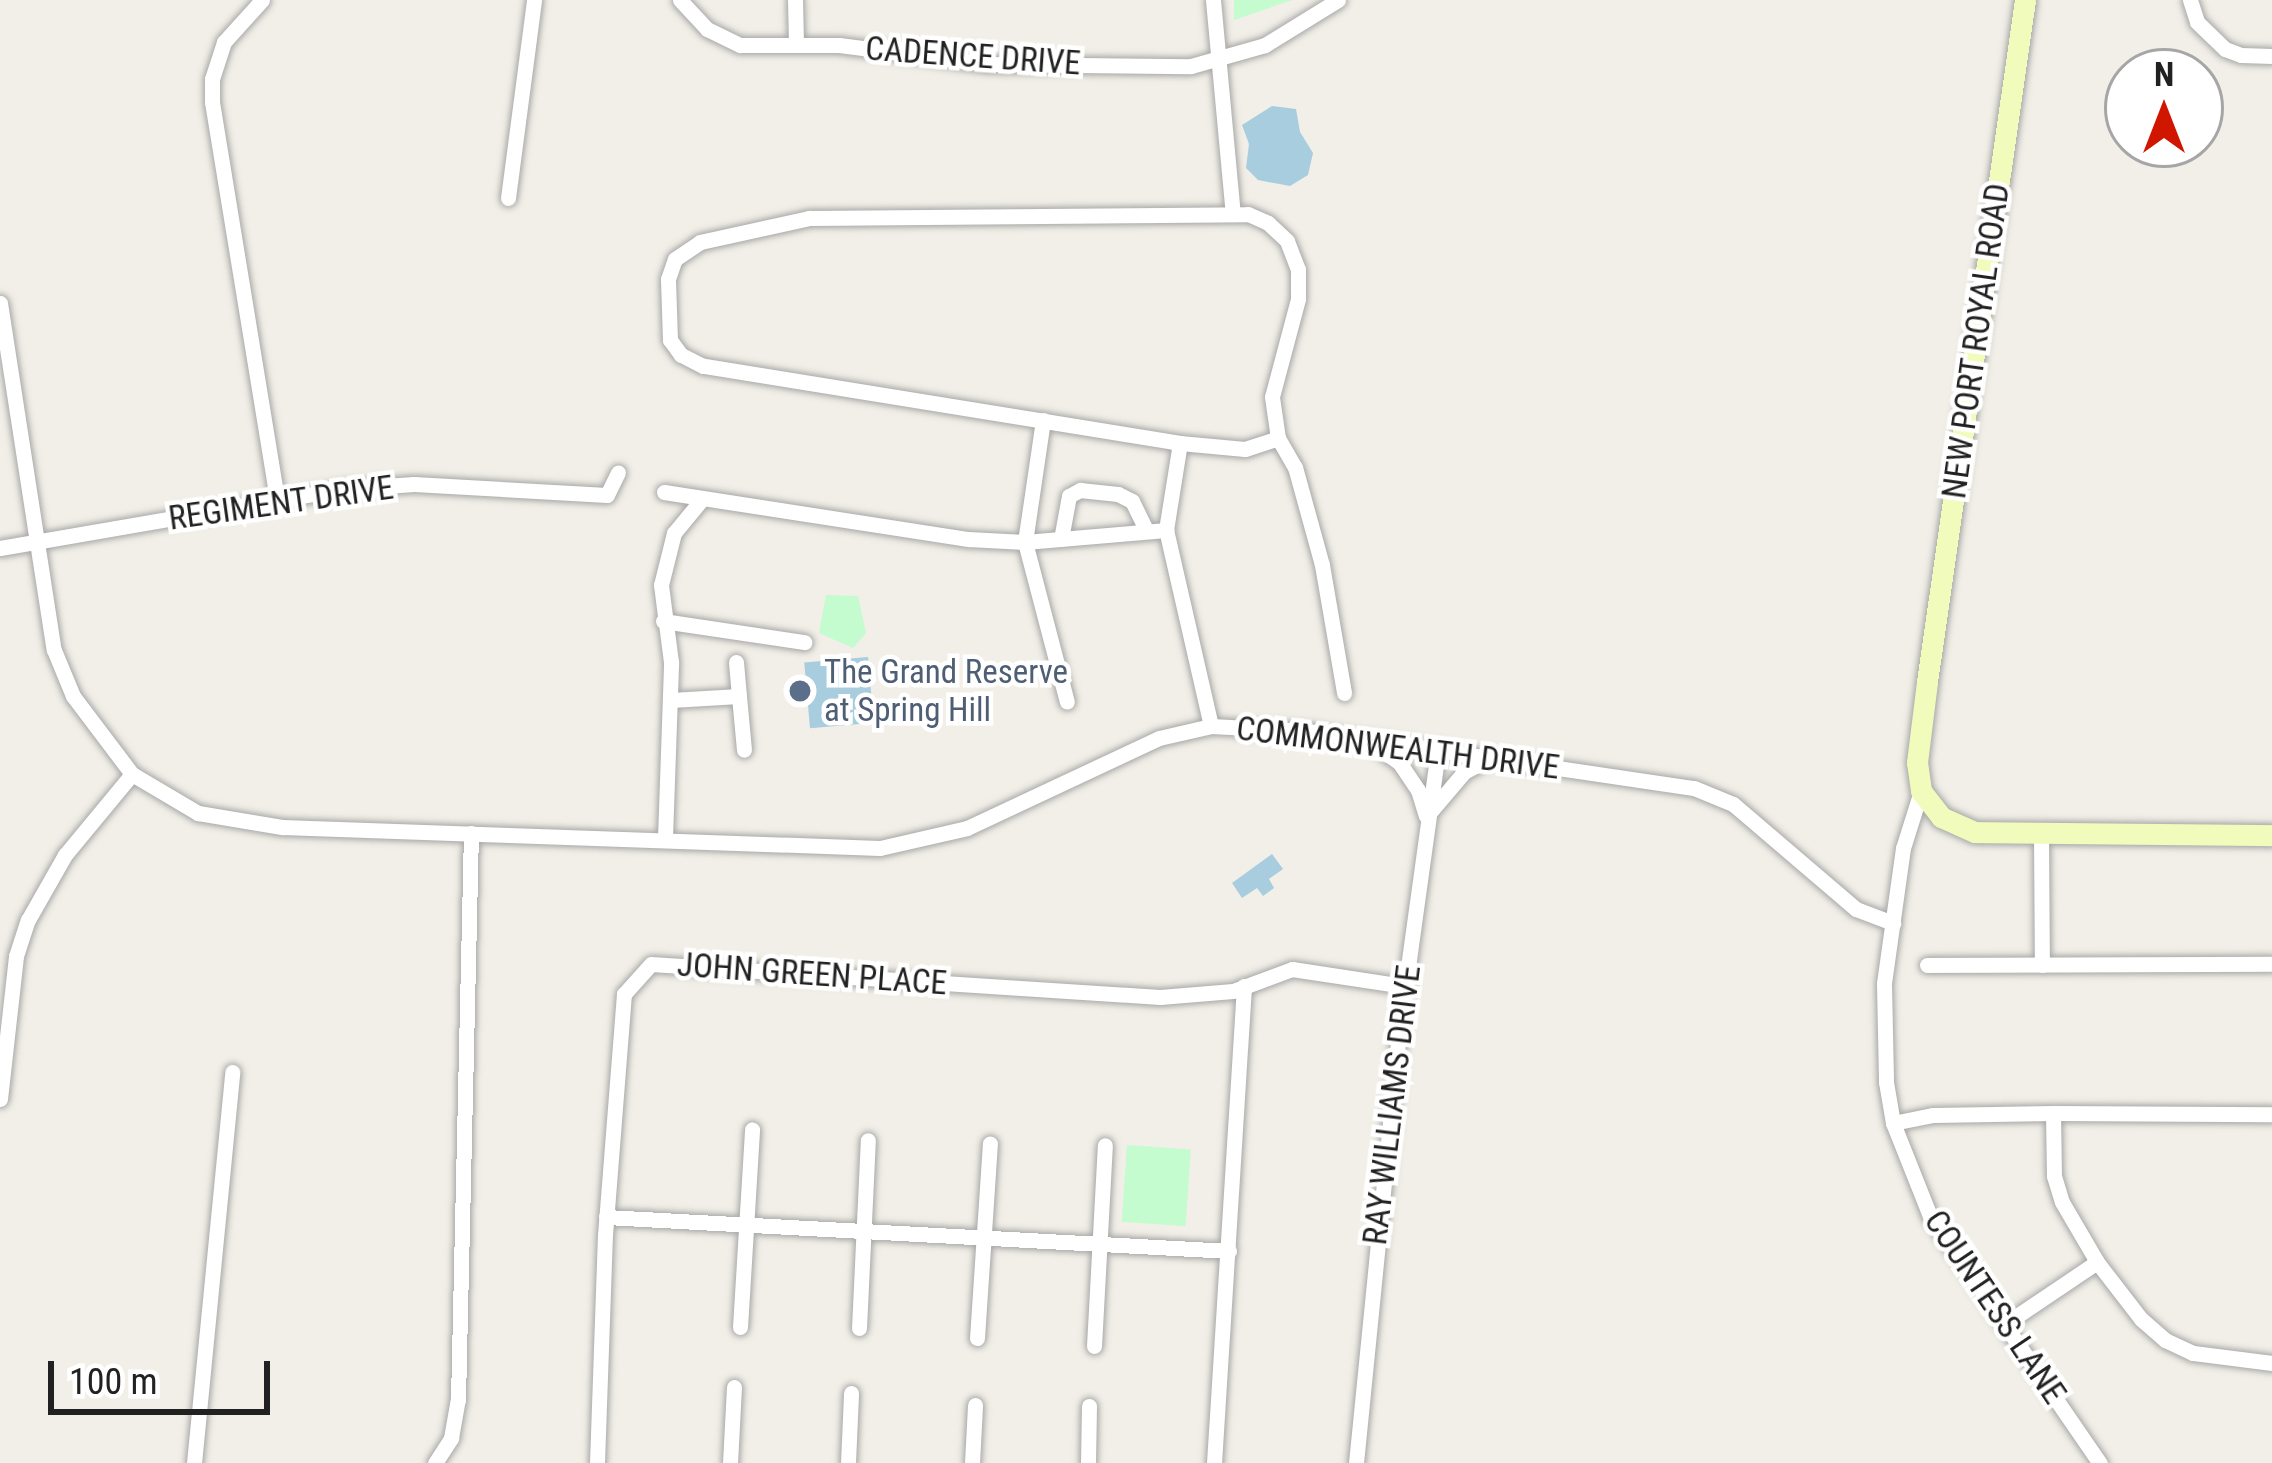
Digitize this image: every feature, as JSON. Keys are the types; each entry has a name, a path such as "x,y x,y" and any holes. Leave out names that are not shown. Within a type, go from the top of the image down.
{"main road":[{"name":"NEW PORT ROYAL ROAD","path":"1921,791 1917,762 1927,682 2025,0"},
{"path":"1921,791 1941,817 1964,829 2042,835 2272,835"}],"street":[{"path":"262,0 224,43 212,79 212,102 277,500"},
{"path":"508,198 534,0"},
{"name":"CADENCE DRIVE","path":"680,0 707,29 740,45 796,44 987,64 1191,66 1264,45 1338,0"},
{"path":"795,0 796,44"},
{"path":"1213,0 1233,214"},
{"path":"2190,0 2198,22 2225,49 2241,56 2272,56"},
{"path":"1278,438 1245,449 1180,443 703,366 681,355 670,340 668,279 675,259 700,242 809,218 1233,214 1268,223 1287,241 1298,269 1298,298 1272,398 1278,438 1295,467 1322,565 1344,693"},
{"path":"0,303 54,650 73,696 131,774 65,855 28,920 16,956 0,1099"},
{"path":"1043,420 1025,542 1067,702"},
{"path":"1180,443 1166,530 1211,726"},
{"name":"REGIMENT DRIVE","path":"2,548 277,500 414,484 607,495 618,472"},
{"path":"1061,539 1069,496 1080,490 1132,501 1145,528"},
{"path":"664,492 968,539 1025,542 1145,528 1166,530"},
{"path":"665,838 671,662 663,621 665,557 674,533 704,498"},
{"path":"663,621 804,642"},
{"path":"736,662 744,750"},
{"path":"671,700 739,696"},
{"name":"COMMONWEALTH DRIVE","path":"131,774 198,813 242,822 908,845 967,828 1160,738 1211,726 1367,739 1694,788 1733,804 1856,909 1893,922"},
{"path":"1367,739 1399,762 1418,790 1427,819"},
{"name":"RAY WILLIAMS DRIVE","path":"1356,1463 1405,986 1438,748"},
{"path":"1427,819 1442,793 1492,757"},
{"name":"COUNTESS LANE","path":"1921,791 1903,848 1885,1004 1886,1082 1893,1123 1930,1216 2100,1463"},
{"path":"435,1463 451,1438 458,1400 471,833"},
{"path":"2042,835 2042,965"},
{"name":"JOHN GREEN PLACE","path":"597,1463 606,1217 624,994 651,964 1160,997 1199,998 1292,969 1405,986"},
{"path":"1927,965 2272,964"},
{"path":"1214,1463 1244,986"},
{"path":"194,1463 232,1072"},
{"path":"2053,1113 2054,1176 2062,1202 2097,1262 2164,1340 2193,1353 2272,1363"},
{"path":"1893,1123 1933,1115 2272,1114"},
{"path":"740,1328 752,1129"},
{"path":"859,1328 868,1140"},
{"path":"977,1338 990,1143"},
{"path":"1094,1346 1105,1145"},
{"path":"606,1217 1229,1251"},
{"path":"2005,1324 2097,1262"},
{"path":"730,1463 734,1387"},
{"path":"848,1463 851,1393"},
{"path":"972,1463 975,1406"},
{"path":"1088,1463 1089,1406"}],"green space":[{"path":"1234,0 1292,0 1234,20"},
{"path":"826,595 858,596 866,633 853,648 819,633"},
{"path":"1127,1145 1191,1149 1185,1226 1122,1222"}],"water":[{"path":"1272,106 1296,109 1300,132 1313,153 1308,175 1290,186 1258,180 1246,168 1249,144 1242,125"},
{"path":"868,657 874,723 810,728 804,663"},
{"path":"1272,854 1283,869 1269,879 1274,888 1263,896 1257,888 1242,898 1232,883"}],"place":[{"name":"The Grand Reserve at Spring Hill","path":"800,691"}]}
